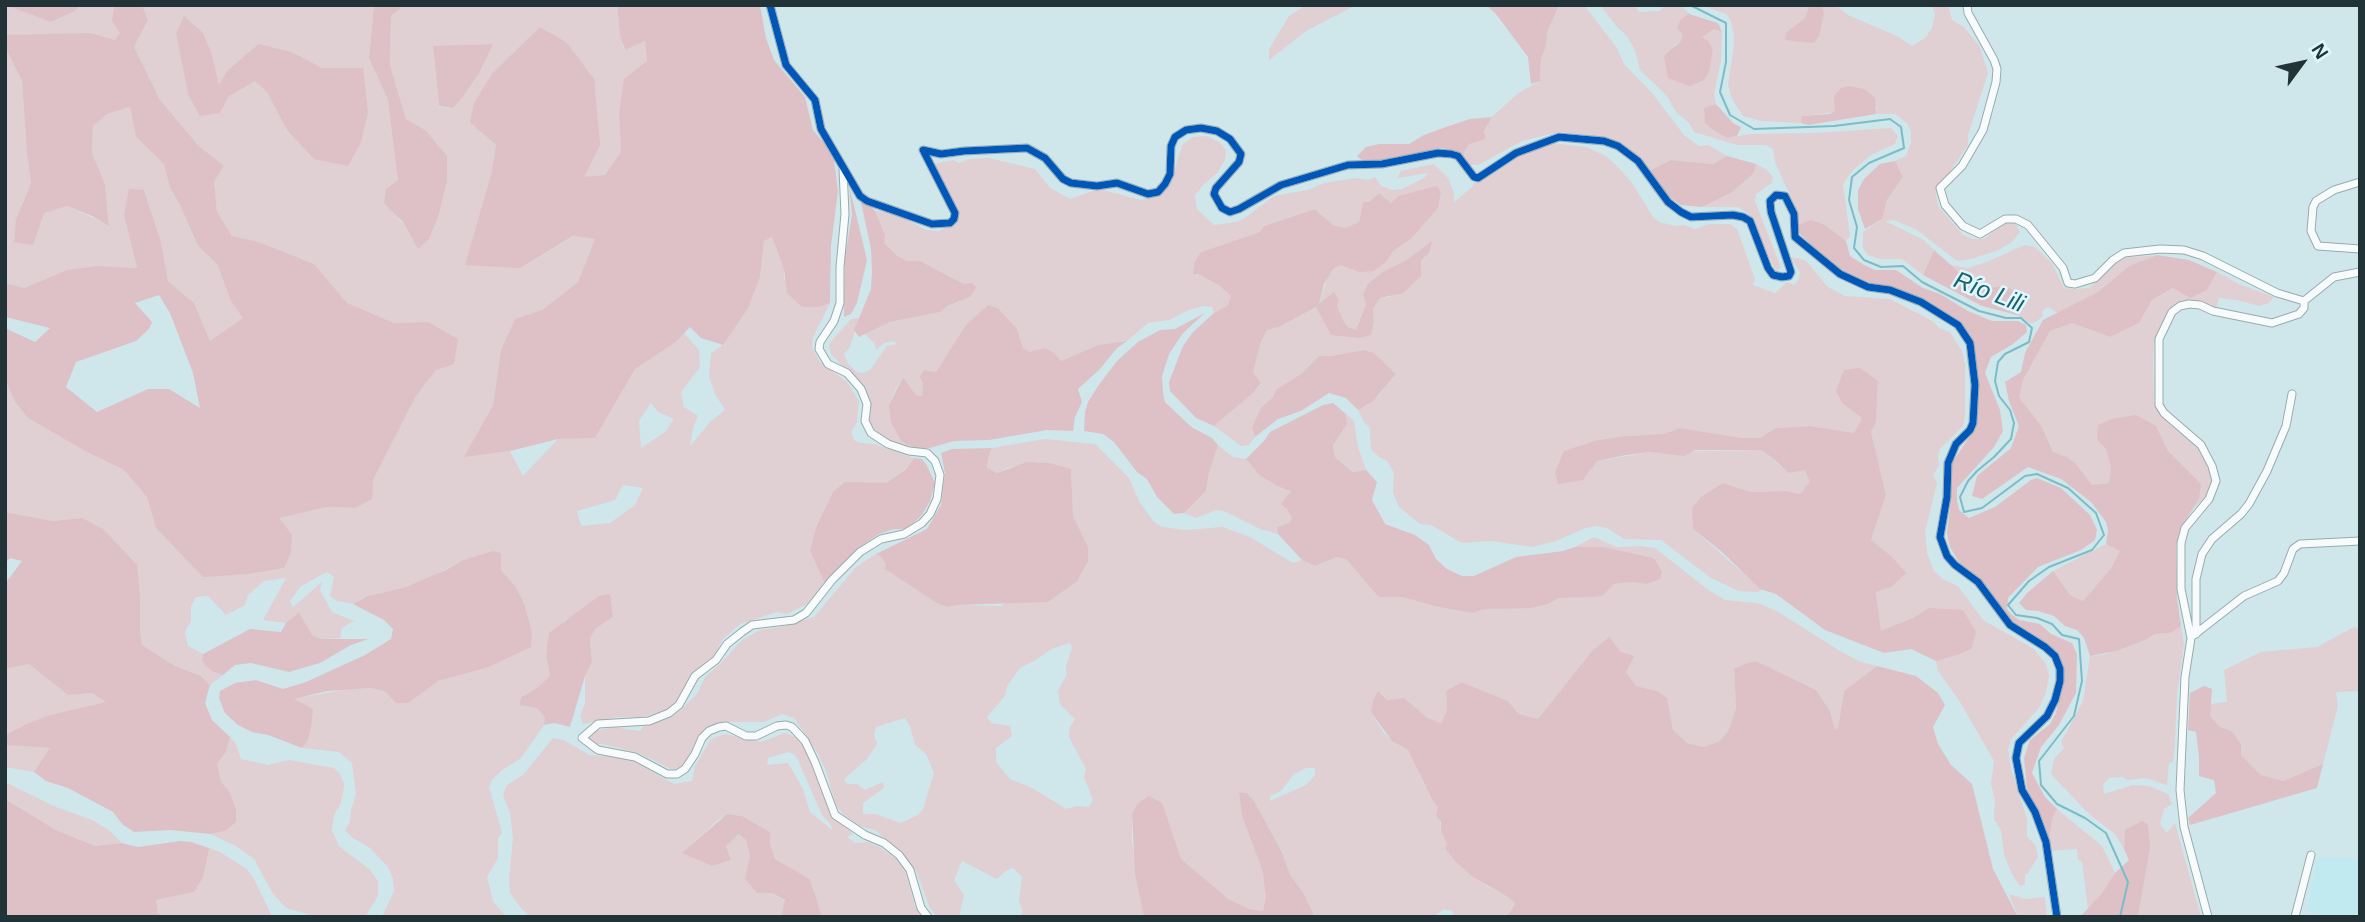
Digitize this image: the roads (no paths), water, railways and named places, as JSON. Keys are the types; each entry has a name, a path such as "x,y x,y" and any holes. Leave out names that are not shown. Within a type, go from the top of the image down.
{"street":[{"path":"770,5 786,65 815,100 821,129 860,196 867,201 932,224 950,223 955,213 923,150 941,154 1027,148 1045,158 1063,179 1071,183 1097,186 1117,183 1148,194 1158,192 1170,174 1171,146 1175,138 1186,130 1201,128 1217,131 1230,139 1241,154 1239,162 1216,188 1214,194 1222,208 1230,212 1281,186 1348,165 1382,164 1438,153 1451,154 1458,156 1474,177 1478,178 1516,153 1559,136 1604,141 1618,146 1638,161 1668,202 1681,212 1691,216 1733,215 1750,221 1768,268 1773,275 1782,277 1789,276 1791,272 1771,212 1770,201 1776,195 1785,196 1794,214 1796,237 1840,274 1868,287 1890,290 1921,302 1958,325 1970,343 1975,385 1973,423 1951,452 1940,537 1947,556 1955,565 1978,582 2010,625 2055,656 2060,669 2055,700 2047,716 2019,743 2016,758 2022,790 2035,812 2046,842 2057,917"},
{"path":"1967,5 1968,13 1997,69 1983,130 1962,166 1940,188 1945,205 1963,226 1980,234 2005,219 2016,219 2028,225 2063,268 2068,283 2095,278 2124,253 2160,249 2184,250 2203,256 2277,293 2304,301"},
{"path":"842,166 845,214 840,303 834,321 820,342 820,349 828,364 846,373 862,389 867,404 865,421 871,433 888,444 927,453 935,461 940,475 937,499 922,523 904,534 881,539 860,552 832,580 806,613 794,620 752,625 727,644 716,660 695,676 686,695 670,713 637,723 598,724 582,738 598,750 635,757 667,774 677,774 685,769 702,738 709,731 726,726 746,736 756,736 777,726 792,727 805,741 816,762 835,815 865,835 884,843 899,855 910,870 921,908 928,917"},
{"path":"2360,182 2334,190 2316,201 2311,231 2318,246 2360,249"},
{"path":"2304,301 2333,277 2360,271"},
{"path":"2193,636 2181,589 2181,543 2185,528 2209,499 2216,481 2201,445 2164,413 2159,405 2159,339 2172,312 2180,306 2200,305 2213,311 2272,323 2299,314 2304,308 2304,301"},
{"path":"2208,917 2184,827 2180,790 2185,677 2193,636 2196,579 2202,554 2212,539 2249,504 2267,471 2286,426 2292,394"},
{"path":"2193,636 2244,596 2278,581 2293,549 2300,544 2310,541 2360,541"},
{"path":"2349,543 2360,548"},
{"path":"2295,917 2311,855"}],"waterway":[{"name":"Río Lili","path":"1690,5 1726,23 1726,62 1720,92 1730,115 1754,129 1834,126 1890,119 1901,127 1904,148 1869,163 1852,177 1849,200 1857,227 1854,248 1864,260 1881,267 1903,266 1922,282 1979,311 2006,318 2021,318 2032,328 2029,342 2005,354 1998,362 1995,381 1999,396 2010,410 2014,423 2011,439 1968,481 1960,497 1964,512 1982,508 2025,476 2037,474 2068,488 2096,513 2104,535 2092,550 2049,567 2029,581 2008,605 2016,615 2037,618 2052,624 2062,635 2079,639 2082,681 2074,716 2039,761 2041,785 2057,804 2085,818 2106,833 2128,882 2120,917"}]}
